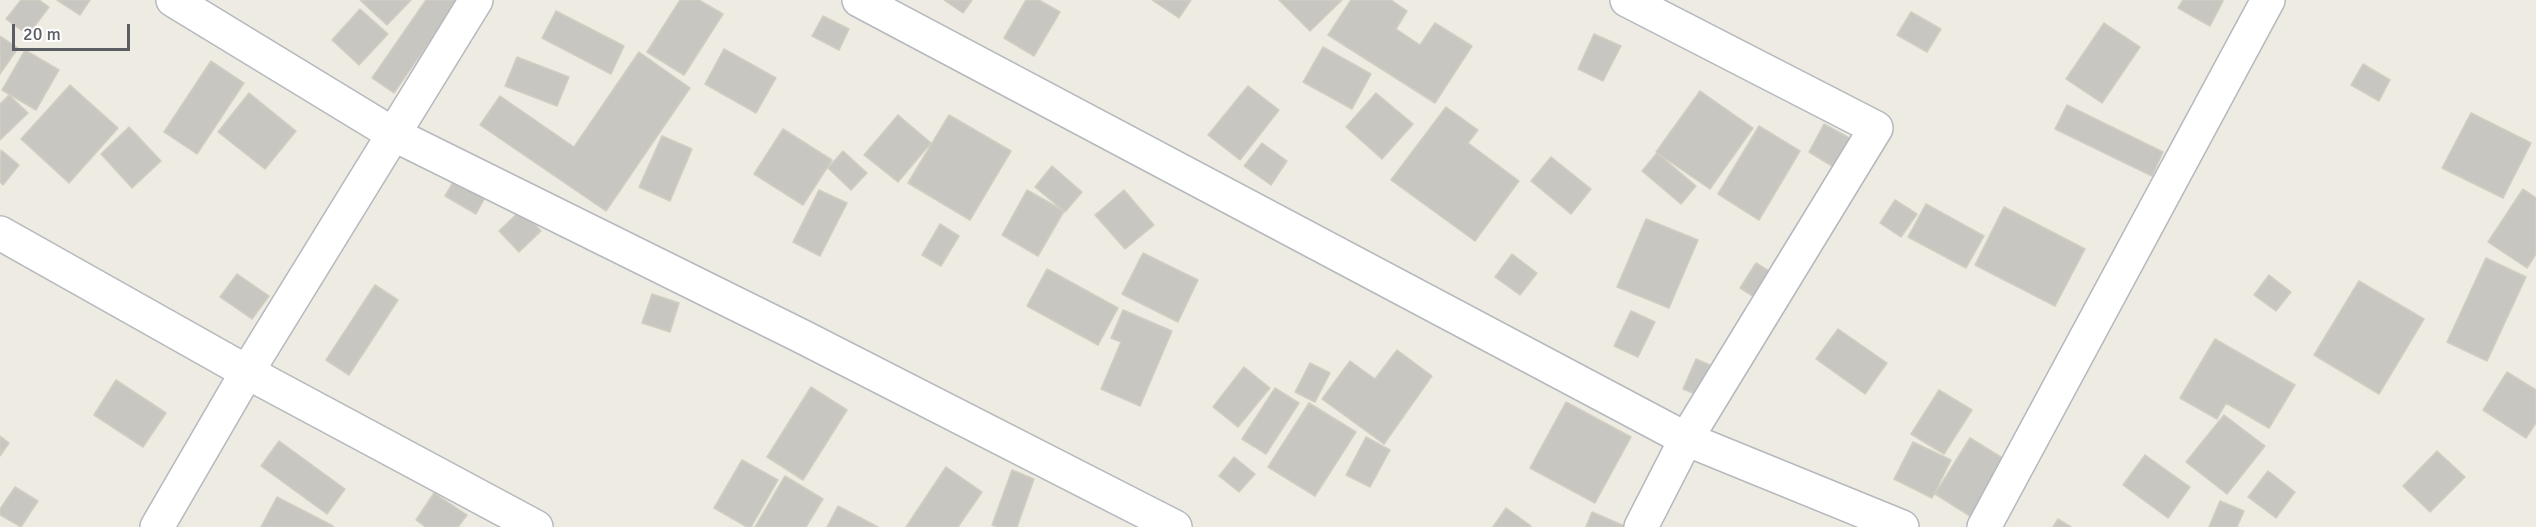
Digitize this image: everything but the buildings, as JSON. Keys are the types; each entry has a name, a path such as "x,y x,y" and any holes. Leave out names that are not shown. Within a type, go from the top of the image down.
{"street":[{"path":"173,0 393,134 801,336 1175,527"},
{"path":"157,527 247,372 476,0"},
{"path":"859,0 1686,439 1902,527"},
{"path":"1627,0 1876,128 1686,439 1641,527"},
{"path":"1984,527 2268,0"},
{"path":"0,233 247,372 493,518 536,527"}]}
